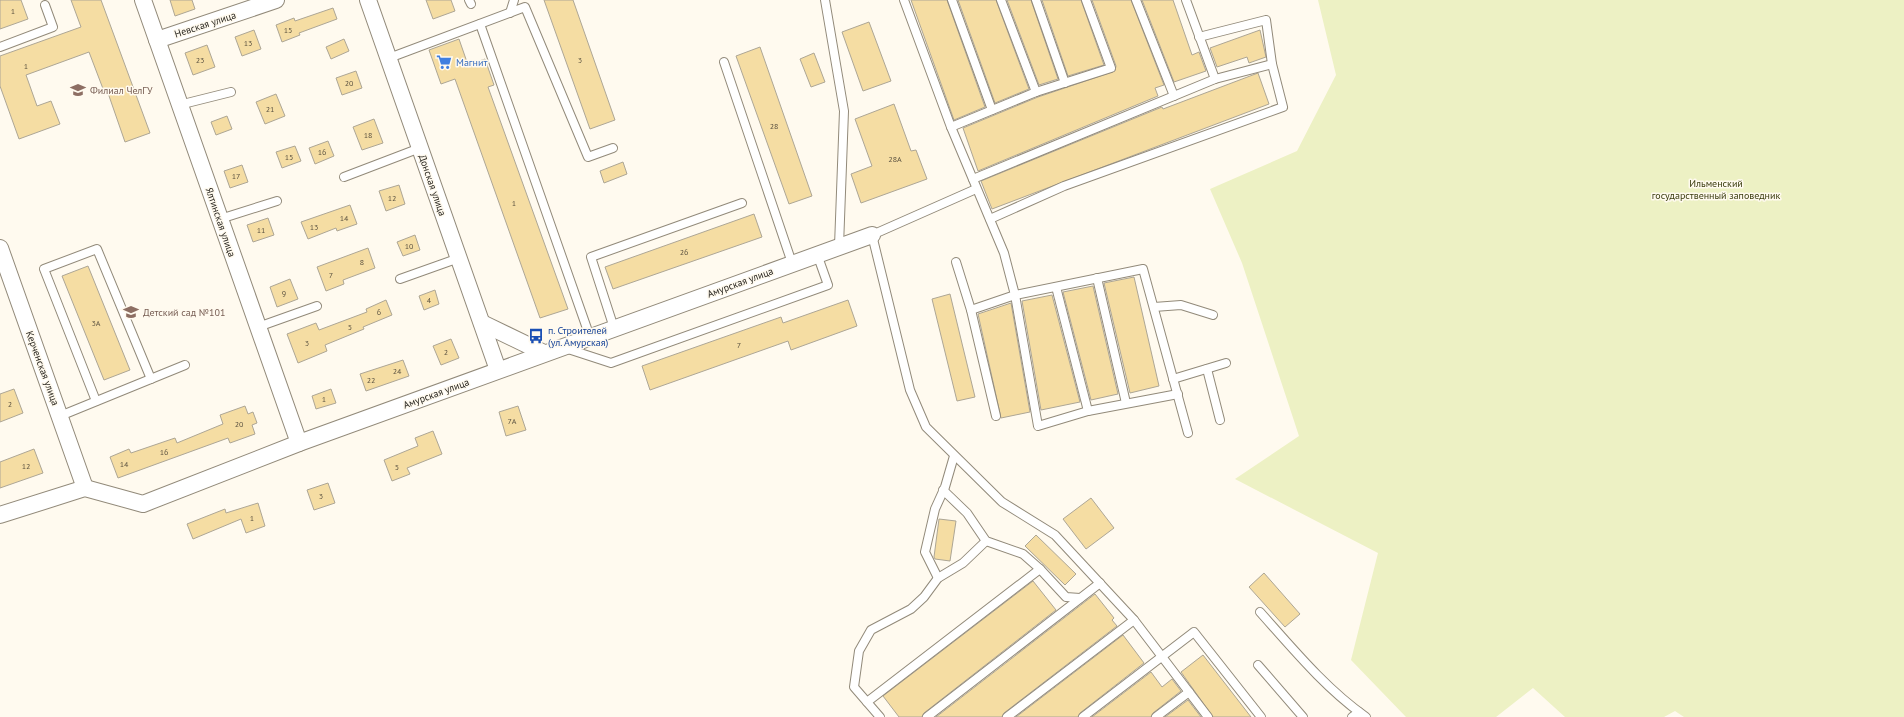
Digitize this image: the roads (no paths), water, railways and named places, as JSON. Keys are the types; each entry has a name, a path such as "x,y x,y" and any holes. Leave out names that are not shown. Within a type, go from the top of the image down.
{"street":[{"name":"Ялтинская улица","path":"142,0 299,443"},
{"name":"Невская улица","path":"157,40 276,0"},
{"name":"Донская улица","path":"368,0 498,370"},
{"name":"Амурская улица","path":"85,488 143,504 299,443 872,235"},
{"name":"Керченская улица","path":"0,248 85,488"},
{"path":"482,323 544,353"},
{"path":"0,515 85,488"}],"lane":[{"path":"510,13 514,0"},
{"path":"825,0 844,111 839,246"},
{"path":"904,0 951,127 1004,253 1015,295 1038,426 1126,403 1178,394"},
{"path":"952,0 992,110"},
{"path":"1001,0 1036,92"},
{"path":"1036,0 1065,83"},
{"path":"951,127 1036,92 1111,68 1086,0"},
{"path":"1136,0 1174,96"},
{"path":"1186,0 1216,79"},
{"path":"0,47 53,27 45,5"},
{"path":"389,58 525,7 588,157 613,148"},
{"path":"990,219 1064,186 1283,107 1272,64 1266,20 1200,37"},
{"path":"480,24 590,337"},
{"path":"724,62 792,263"},
{"path":"973,178 1216,79 1272,64"},
{"path":"180,105 231,92"},
{"path":"344,177 420,148"},
{"path":"976,189 872,235 910,390 926,427 1002,502 1055,535 1134,620 1208,717"},
{"path":"220,219 277,201"},
{"path":"614,328 591,257 742,203"},
{"path":"96,401 44,269 97,249 151,379"},
{"path":"562,347 611,363 828,285 817,254"},
{"path":"400,279 459,258"},
{"path":"956,262 971,310 996,416"},
{"path":"971,310 1015,295 1144,269 1188,433"},
{"path":"1098,278 1126,403"},
{"path":"1056,287 1088,412"},
{"path":"1154,307 1181,305 1213,315"},
{"path":"258,327 317,306"},
{"path":"1173,379 1226,363"},
{"path":"60,416 185,365"},
{"path":"1207,369 1220,420"},
{"path":"938,578 925,552 935,508 943,490 954,456"},
{"path":"943,490 967,513 986,541 1023,554 1040,569 1066,597 1080,598"},
{"path":"880,717 854,686 859,651 871,630 910,609 924,598 938,578 963,563 986,541"},
{"path":"867,702 1040,569"},
{"path":"927,717 1100,583"},
{"path":"1260,612 1302,658 1346,702 1355,714 1366,717"},
{"path":"1007,717 1134,620"},
{"path":"1083,717 1194,632 1261,717"},
{"path":"1258,664 1303,717"},
{"path":"1156,717 1189,692"}],"place":[{"name":"Магнит","path":"444,62"},
{"name":"Филиал ЧелГУ","path":"78,90"},
{"name":"Детский сад №101","path":"131,312"},
{"name":"п. Строителей (ул. Амурская)","path":"536,336"}],"park label":[{"name":"Ильменский государственный заповедник","path":"1716,188"}]}
